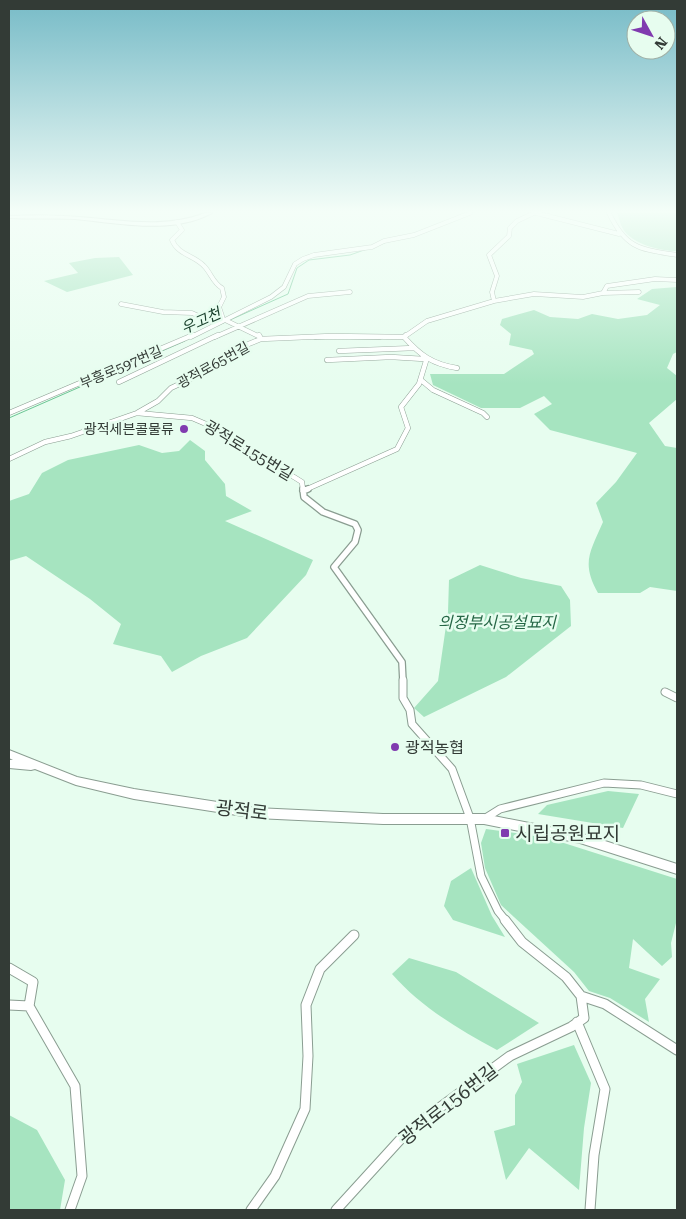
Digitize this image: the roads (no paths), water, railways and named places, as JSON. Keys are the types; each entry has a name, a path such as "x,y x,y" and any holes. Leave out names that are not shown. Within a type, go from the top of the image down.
{"main road":[{"name":"광적로","path":"9,754 76,781 134,794 256,813 383,819 484,819 580,838 677,869"},
{"path":"9,764 42,768"}],"street":[{"path":"205,270 214,284 222,288 224,297 219,307 223,319 226,321"},
{"name":"부흥로597번길","path":"9,414 226,321 278,293 288,280 292,270"},
{"path":"494,301 492,292 497,276 495,270"},
{"path":"602,293 607,286 612,285 655,280 677,280"},
{"path":"119,382 272,310 308,296 350,292"},
{"path":"425,360 404,337 427,321 494,301 534,294 578,297 602,293 638,292"},
{"path":"121,304 163,312 192,313 210,320 226,321 260,336 261,339"},
{"name":"광적로65번길","path":"9,460 45,442 71,436 138,413 158,402 171,388 201,374 246,345 261,339 331,336 404,337"},
{"path":"339,351 414,348"},
{"path":"327,360 391,357 425,360 438,366 457,368"},
{"path":"303,490 397,449 408,428 401,407 421,380 425,360"},
{"path":"421,380 433,390 483,413 486,417"},
{"name":"광적로155번길","path":"138,413 192,418 213,427 244,448 302,482 304,497 323,512 355,524 358,530 355,542 334,567 402,662 403,698 410,710 412,724 452,769 470,818"},
{"path":"665,692 677,698"},
{"name":"광적로","path":"484,819 500,810 604,783 641,785 677,794"},
{"path":"470,818 481,876 498,911 522,942 566,977 581,996 584,1018 578,1022 605,1089 594,1155 590,1210"},
{"path":"251,1210 275,1176 305,1108 308,1056 306,1005 320,969 354,935"},
{"path":"9,968 33,982 29,1006 75,1086 82,1176 70,1210"},
{"path":"581,996 605,1004 677,1050"},
{"path":"9,1005 29,1006"},
{"name":"광적로156번길","path":"336,1210 408,1131 510,1056 578,1022"}],"waterway":[{"name":"우고천","path":"212,328 288,294 296,270"},
{"name":"우고천","path":"9,418 185,341"}],"place":[{"name":"광적세븐콜물류","path":"184,429"},
{"name":"광적농협","path":"395,747"},
{"name":"시립공원묘지","path":"505,833"}],"park label":[{"name":"의정부시공설묘지","path":"497,622"}]}
